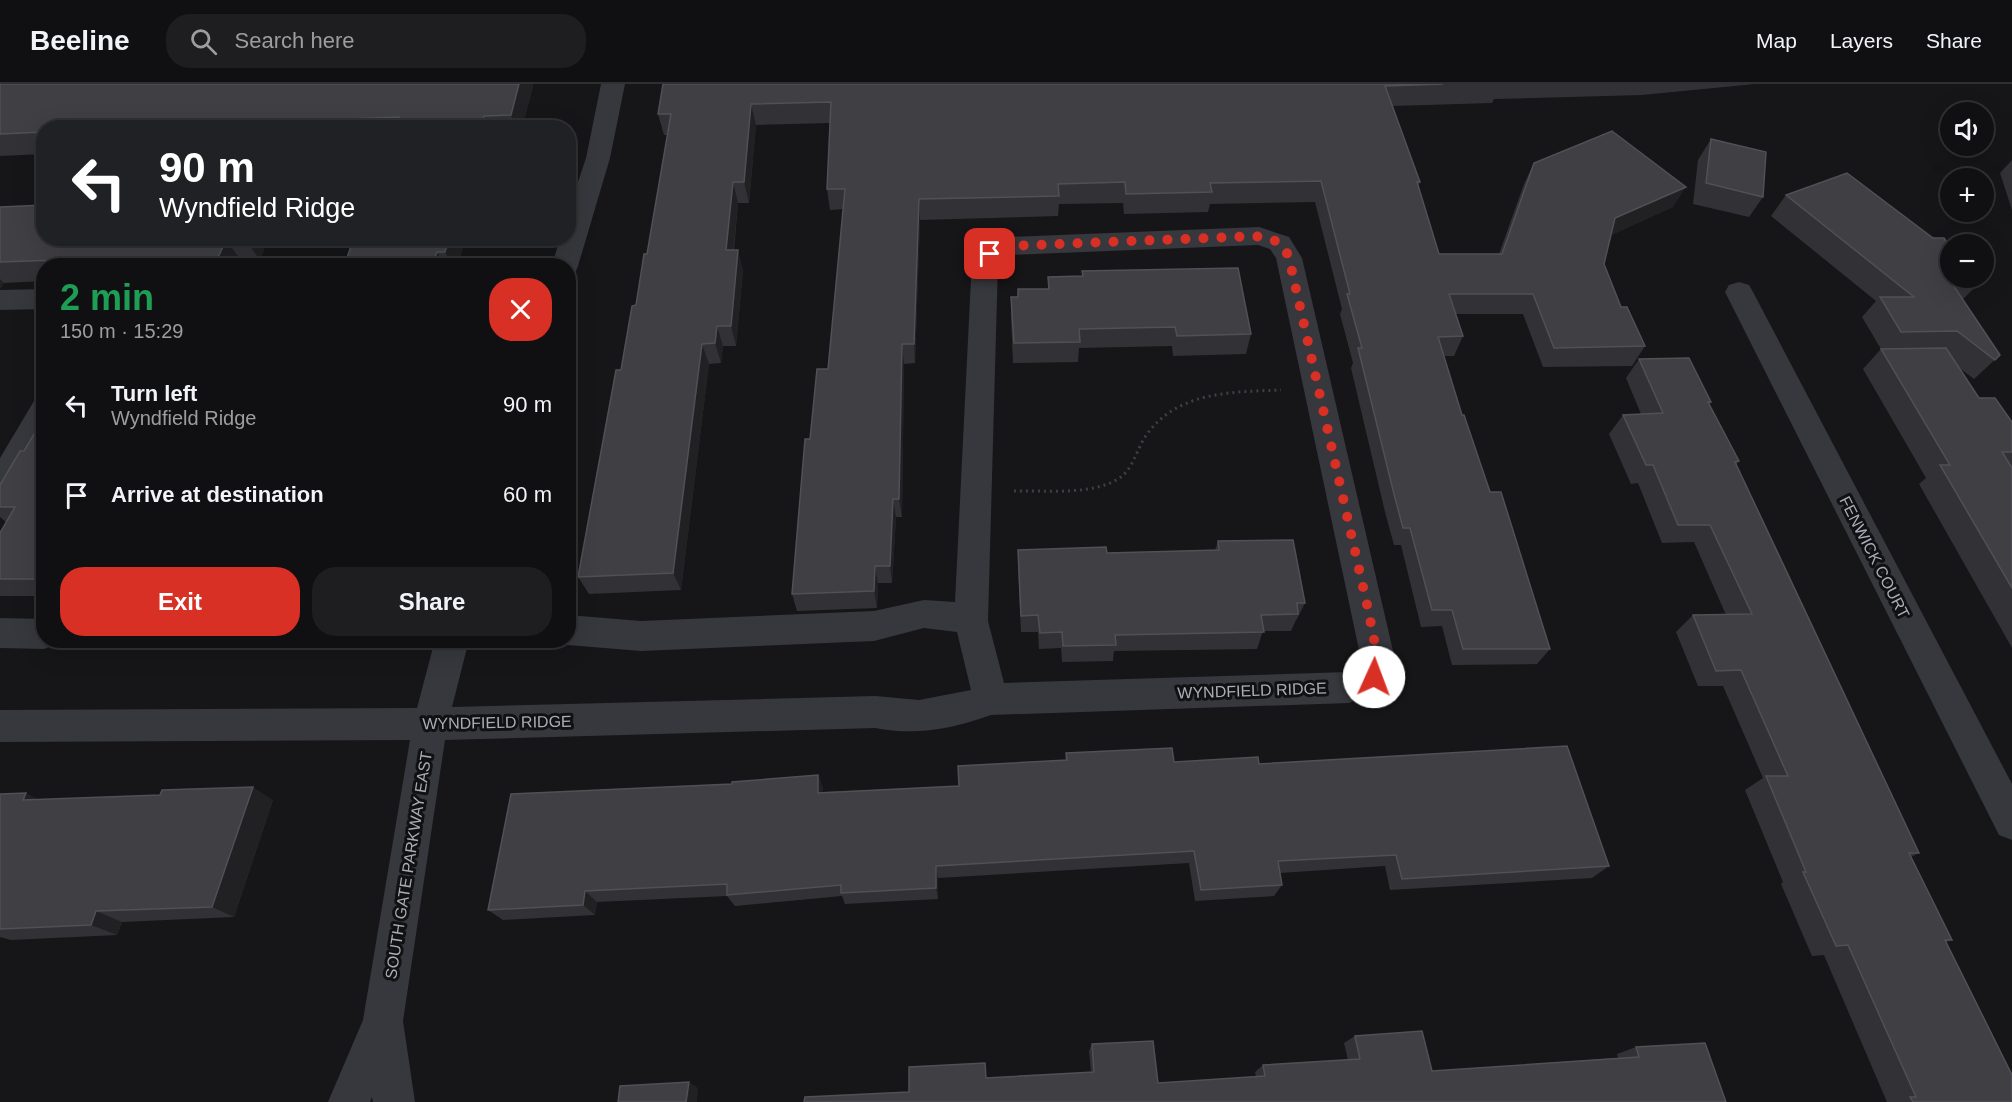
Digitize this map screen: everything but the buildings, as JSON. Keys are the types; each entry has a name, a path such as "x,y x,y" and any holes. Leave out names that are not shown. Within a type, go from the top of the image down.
{"street":[{"path":"576,232 598,158 613,84"},
{"name":"WYNDFIELD RIDGE","path":"0,726 430,724 874,712 897,718 921,718 962,710 991,699 1349,687 1374,677 1377,655 1289,258 1286,250 1271,238 1234,237 1008,246 997,248 985,259 971,621 991,699"},
{"name":"FENWICK COURT","path":"1739,292 2012,822"},
{"path":"0,300 36,298"},
{"path":"0,486 36,423"},
{"path":"576,631 641,636 874,626 924,614 948,615 971,621"},
{"path":"0,633 36,634"},
{"name":"SOUTH GATE PARKWAY EAST","path":"349,1102 383,1021 430,724 451,648"},
{"name":"SOUTH GATE PARKWAY EAST","path":"383,1021 394,1102"}],"path":[{"path":"976,493 1078,489 1119,479 1137,456 1144,438 1164,415 1190,399 1222,392 1318,388"}],"route":[{"path":"990,254 997,248 1008,246 1259,236 1271,238 1280,243 1289,258 1368,609 1377,655 1374,677"}]}
